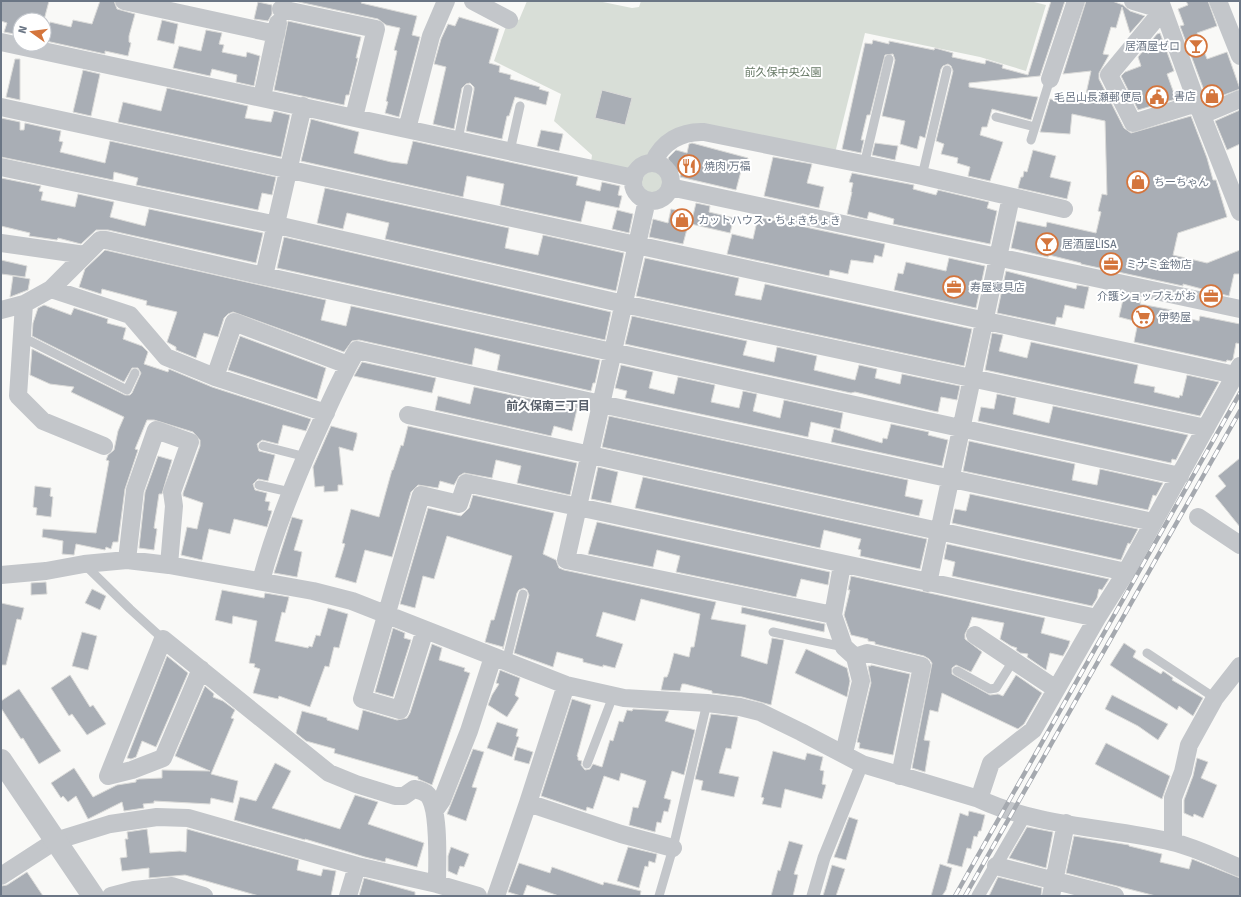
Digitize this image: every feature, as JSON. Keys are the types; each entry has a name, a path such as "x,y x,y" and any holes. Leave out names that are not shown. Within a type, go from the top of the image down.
{"street":[{"path":"124,1 276,34"},
{"path":"407,128 431,36 446,1"},
{"path":"473,1 509,20"},
{"path":"1050,79 1076,1"},
{"path":"1133,1 1161,5"},
{"path":"1218,1 1239,49"},
{"path":"262,97 282,5 376,29 354,117"},
{"path":"1161,5 1108,75 1133,123 1240,99"},
{"path":"1161,5 1240,212"},
{"path":"1,42 407,128 634,178"},
{"path":"264,276 277,226 303,106"},
{"path":"1,107 638,244 984,321 1238,371 1126,572 1097,618 1033,730 991,763 979,799"},
{"path":"653,163 657,153 664,145 675,138 695,132 704,132 922,176 1011,198 1064,209"},
{"path":"653,163 666,170 669,174 670,187 663,197 652,201 647,200 640,197 636,191 634,178 636,171 642,166 653,163"},
{"path":"1,167 277,226 624,304 971,376 1206,428"},
{"path":"670,187 1240,309"},
{"path":"928,582 971,376 1011,198"},
{"path":"647,200 566,560 833,615"},
{"path":"1,310 24,304 51,288 100,240 106,240 264,276 1180,476"},
{"path":"1,243 84,255"},
{"path":"51,288 130,315 166,357 215,377 326,413"},
{"path":"24,304 18,396 43,421 104,446"},
{"path":"215,377 234,322 348,365"},
{"path":"261,581 278,524 290,492 348,365 357,350 601,404 950,477 1153,522"},
{"path":"408,416 1126,572"},
{"path":"127,560 135,490 156,430 190,442 172,492 174,506 169,565"},
{"path":"425,630 400,710 362,699 385,614 421,495 459,504 466,483 578,506 842,565 1097,618"},
{"path":"1198,517 1240,545"},
{"path":"1,575 46,571 84,564 127,560 169,565 261,581 352,601 566,684 624,698 707,703 740,707 760,712 844,753 862,764 979,799 996,807 1025,815 1173,842 1240,868"},
{"path":"842,565 833,615 861,681 844,753"},
{"path":"975,635 1056,689"},
{"path":"201,669 163,758 132,770 108,776 162,638 201,669 329,773 356,784 395,796 404,796 414,789 424,791 429,796 435,810 437,884"},
{"path":"850,652 867,653 922,666 900,776"},
{"path":"435,810 442,800 469,731 500,659"},
{"path":"1173,842 1173,798 1183,772 1188,745 1215,698 1240,666"},
{"path":"496,896 528,803 566,684"},
{"path":"1,760 93,896"},
{"path":"813,896 824,858 862,764"},
{"path":"528,803 621,834 673,848"},
{"path":"978,896 1025,815"},
{"path":"1,876 55,841 110,824 157,817 188,818 357,866 437,884 478,896"},
{"path":"1053,889 1066,823"},
{"path":"348,896 357,866"},
{"path":"996,866 1053,889 1115,896"},
{"path":"112,896 134,890 172,886 204,896"}],"lane":[{"path":"864,165 889,59"},
{"path":"922,176 947,70"},
{"path":"1031,140 1050,79"},
{"path":"458,140 468,89"},
{"path":"510,151 520,106"},
{"path":"996,117 1035,127"},
{"path":"22,336 127,390 135,373"},
{"path":"263,446 306,458"},
{"path":"259,485 290,492"},
{"path":"84,564 162,638"},
{"path":"500,659 524,594"},
{"path":"773,632 850,652"},
{"path":"1147,654 1215,698"},
{"path":"957,671 990,689 996,688 1013,661"},
{"path":"587,764 613,696"},
{"path":"659,896 673,848 707,703"}],"green space":[{"name":"前久保中央公園","path":"527,1 598,1 632,8 639,7 641,1 1030,1 1046,5 1026,71 980,57 865,33 835,153 696,126 650,154 637,159 627,171 591,163 592,155 554,121 561,94 494,61 510,15 519,20"},
{"path":"649,171 657,171 664,178 664,186 657,193 649,193 642,186 642,178"}],"building":[{"path":"1,1 49,1 46,12 12,12 12,34 4,32 7,23 1,21"},
{"path":"100,1 114,1 117,9 135,14 129,36 129,42 131,43 128,56 105,51 105,54 52,42 52,22 71,27 73,20 92,24"},
{"path":"294,1 362,1 361,3 417,16 412,35 420,37 399,117 385,113 388,102 386,101 397,51 394,50 400,28 386,25 378,19"},
{"path":"1051,1 1065,1 1040,76 969,83 969,87 1038,97 1031,120 992,109 987,127 982,127 980,135 1003,142 990,181 968,176 970,167 957,163 958,158 941,154 944,144 936,141 953,71 951,66 948,64 943,66 941,69 925,138 920,136 917,149 900,144 905,121 882,116 895,60 893,54 885,55 870,115 867,115 861,140 864,140 861,153 842,149 865,43 872,44 873,40 889,44 889,41 934,50 935,48 953,53 952,57 985,64 986,60 1003,65 1002,68 1028,75"},
{"path":"1086,1 1112,1 1123,5 1130,11 1145,16 1130,33 1122,7 1116,28 1111,27 1103,54 1109,55 1099,73 1099,79 1124,128 1131,133 1191,116 1207,158 1213,180 1216,180 1227,217 1178,233 1173,255 1207,263 1240,250 1240,274 1234,274 1229,296 1183,284 1183,286 1081,264 1049,255 1048,257 1011,248 1017,221 1046,227 1047,222 1096,233 1101,212 1098,211 1102,194 1107,195 1105,121 1072,114 1070,134 1040,132 1050,99 1084,103 1091,71 1063,74"},
{"path":"1186,1 1208,1 1217,26 1197,33 1207,59 1227,52 1240,89 1208,101 1180,26 1184,25 1178,9 1188,5"},
{"path":"258,2 272,5 272,14 268,21 254,19"},
{"path":"459,17 499,29 489,63 500,66 499,72 511,75 510,79 540,87 539,89 549,92 546,105 515,97 509,116 507,116 502,139 466,131 474,90 474,87 470,83 466,84 462,88 454,129 433,124 446,67 434,64 441,39 448,24 455,26"},
{"path":"162,20 178,24 174,44 157,40"},
{"path":"288,21 361,37 356,58 358,58 349,95 346,95 344,105 274,90"},
{"path":"206,30 222,33 219,44 224,45 222,52 246,57 247,52 260,56 254,86 236,82 237,75 212,69 210,76 173,68 179,46 201,51"},
{"path":"1160,33 1174,71 1167,74 1176,99 1138,110 1121,76 1125,72 1141,66 1138,57 1157,34"},
{"path":"15,59 20,59 20,100 6,97"},
{"path":"83,70 100,74 91,116 73,112"},
{"path":"167,88 248,106 245,118 271,122 274,111 290,115 281,157 118,122 123,102 161,111"},
{"path":"602,90 632,98 625,125 595,118"},
{"path":"1240,110 1240,144 1227,150 1215,121"},
{"path":"1,118 20,122 20,130 24,130 25,123 61,131 59,141 63,142 60,152 105,163 110,141 276,177 272,195 262,193 258,210 136,185 138,178 114,172 113,180 1,157"},
{"path":"311,119 359,132 354,153 391,162 407,164 413,141 578,177 576,185 600,191 602,182 620,186 618,195 622,196 619,208 586,201 581,222 500,205 504,184 467,176 463,197 301,161"},
{"path":"541,130 563,134 559,151 537,146"},
{"path":"692,143 748,158 745,172 741,171 736,190 680,177 681,172 673,170 668,158 676,150 687,153 689,144"},
{"path":"875,143 898,146 895,160 872,155"},
{"path":"1033,150 1056,156 1050,177 1071,182 1067,199 1018,188 1024,171 1027,172"},
{"path":"773,157 812,164 807,183 824,187 819,208 764,196"},
{"path":"852,173 914,185 913,189 936,195 938,190 989,202 987,208 997,211 990,244 893,224 894,219 869,212 867,219 847,214 852,192 853,183 849,182"},
{"path":"1,178 41,186 39,191 43,192 41,200 75,207 78,194 114,202 110,217 145,226 149,209 263,233 256,263 108,230 96,230 81,244 58,238 57,240 29,236 30,233 1,226"},
{"path":"325,188 509,228 505,248 538,255 543,235 624,253 616,291 385,239 389,223 347,213 343,229 317,223"},
{"path":"696,203 710,206 709,212 734,218 730,233 691,224"},
{"path":"671,209 691,214 683,244 649,237 653,219 668,223"},
{"path":"617,210 633,214 629,233 612,229"},
{"path":"758,217 885,244 882,257 875,255 873,263 851,260 848,274 830,270 829,276 727,254 732,234 753,239"},
{"path":"284,237 611,312 605,340 277,268"},
{"path":"105,250 326,300 321,320 346,326 351,306 600,360 595,383 593,383 591,391 497,370 500,355 475,348 472,365 359,340 352,341 344,352 233,312 224,318 218,337 204,333 196,358 176,350 176,347 167,342 177,312 146,305 147,301 102,289 101,294 79,287 85,269"},
{"path":"645,258 739,278 735,295 761,300 765,284 972,329 964,366 636,296"},
{"path":"949,258 985,266 976,308 894,290 898,273 903,274 906,262 946,271"},
{"path":"1,260 27,266 25,277 1,274"},
{"path":"1006,271 1076,289 1077,285 1089,287 1084,309 1065,305 1062,318 1057,317 1055,325 997,313"},
{"path":"13,276 30,279 28,290 10,297"},
{"path":"1124,295 1141,299 1140,304 1172,310 1171,314 1199,321 1200,316 1240,324 1240,344 1236,343 1233,359 1231,361 1227,360 1226,362 1134,342 1138,322 1119,317"},
{"path":"44,305 71,315 74,308 108,319 107,323 126,328 123,339 142,346 148,352 144,364 168,372 169,369 212,387 311,419 306,431 283,425 278,444 262,440 257,444 259,451 275,455 268,481 258,479 253,484 255,490 267,493 265,501 270,502 268,510 272,511 267,527 234,519 230,534 209,529 202,560 181,555 187,527 197,529 203,503 183,496 200,446 200,440 193,432 154,420 147,420 135,449 138,450 125,489 118,542 113,542 111,549 106,547 105,550 76,544 74,555 62,554 63,541 42,537 43,529 96,533 109,461 106,460 108,455 114,450 118,431 124,417 71,392 74,387 50,384 30,375 32,349 125,395 130,395 132,393 141,373 138,368 132,368 124,382 32,336 33,323 38,308"},
{"path":"632,316 747,341 743,355 774,362 777,347 817,356 814,370 855,380 859,365 877,369 875,378 900,384 902,374 960,386 957,400 941,397 938,412 855,392 851,393 625,344"},
{"path":"992,333 1003,335 999,351 1027,358 1031,342 1138,365 1134,383 1155,387 1154,392 1179,398 1180,395 1182,396 1187,375 1219,382 1200,416 985,370"},
{"path":"240,336 326,368 317,399 228,370"},
{"path":"362,362 436,378 432,393 354,376"},
{"path":"621,365 653,372 649,388 674,394 678,377 715,385 711,402 739,408 743,391 757,394 753,411 780,418 784,400 843,413 840,429 811,422 808,437 625,398 627,391 615,388"},
{"path":"474,387 577,409 572,431 554,426 551,436 435,410 438,396 470,404"},
{"path":"997,394 1016,398 1013,414 1049,423 1053,406 1188,435 1176,460 1172,459 1171,463 978,421 981,407 994,409"},
{"path":"609,416 908,480 905,496 923,500 919,516 602,447"},
{"path":"891,424 929,432 928,435 948,440 942,466 831,442 834,429 882,443 883,438 887,439"},
{"path":"331,426 357,433 357,436 353,451 339,447 343,485 338,485 338,491 324,492 324,486 315,487 313,467"},
{"path":"408,426 577,463 570,495 517,483 521,466 496,460 492,478 464,473 459,476 454,485 440,481 438,488 418,485 411,492 392,557 365,550 356,583 335,577 345,544 342,543 351,509 379,517 392,470 401,445 403,446"},
{"path":"969,441 1075,464 1072,480 1097,485 1100,469 1163,483 1156,496 1153,495 1148,510 963,471"},
{"path":"158,456 172,460 162,494 159,494 154,528 157,529 154,550 139,548 145,492"},
{"path":"1240,458 1240,527 1215,496 1226,486 1218,476"},
{"path":"598,467 618,472 611,503 591,499"},
{"path":"643,477 927,539 920,569 860,556 861,550 858,549 861,539 824,530 820,548 635,508"},
{"path":"35,486 51,488 50,496 53,497 51,517 36,515 37,508 33,507"},
{"path":"970,494 1138,529 1130,544 1128,543 1121,560 952,523 955,509 966,511"},
{"path":"473,495 554,513 543,554 556,560 559,568 716,602 711,619 746,625 741,656 767,664 772,638 784,640 771,705 742,697 712,693 712,691 685,684 682,684 680,691 661,690 664,677 667,677 669,672 674,653 689,657 691,647 694,647 700,614 641,599 635,621 603,612 596,636 623,644 615,668 603,665 603,667 583,662 583,659 557,652 553,667 514,653 529,595 527,590 524,588 519,590 517,593 503,649 503,647 485,642 491,620 494,620 512,556 447,536 434,579 423,576 415,608 400,604 428,508 461,516 469,508"},
{"path":"292,517 303,520 294,550 302,552 297,577 274,573"},
{"path":"597,522 830,572 828,585 801,579 796,597 676,572 680,556 657,550 653,567 588,554"},
{"path":"947,544 1109,579 1102,590 1099,589 1097,598 1092,606 952,576 955,562 944,559"},
{"path":"851,576 1045,618 1041,633 1070,641 1063,656 1050,653 1046,670 1027,657 1028,654 1020,653 1016,650 1017,648 1000,639 1004,623 972,617 965,634 965,639 982,652 971,672 956,665 952,668 952,674 990,695 998,694 1003,696 1016,675 1042,693 1024,724 1018,729 942,693 938,712 930,710 924,740 930,741 925,772 912,768 932,663 924,656 875,644 875,642 868,641 868,639 851,635 844,615 850,590 848,590"},
{"path":"46,582 47,594 31,595 31,583"},
{"path":"92,589 106,596 100,610 85,603"},
{"path":"222,590 264,598 265,593 289,597 285,613 282,612 275,641 308,648 309,646 312,647 316,635 320,636 328,608 348,614 339,648 334,647 329,667 325,666 310,707 279,696 278,699 253,693 260,669 254,667 255,664 249,663 257,621 233,616 232,624 215,620"},
{"path":"1,603 24,608 21,620 17,619 6,665 1,665"},
{"path":"742,607 825,624 824,632 741,613"},
{"path":"393,628 405,633 404,638 411,640 393,697 375,692"},
{"path":"82,632 97,636 88,670 72,666"},
{"path":"1124,643 1136,651 1133,657 1161,674 1163,671 1173,678 1172,680 1203,698 1193,716 1179,706 1177,710 1110,665"},
{"path":"432,644 442,648 439,660 465,668 464,671 470,673 432,785 418,779 418,777 334,753 335,749 306,741 296,733 302,711 327,718 327,720 358,730 363,710 397,720 407,718 410,713"},
{"path":"806,649 847,668 850,681 847,697 795,673"},
{"path":"167,656 188,673 156,747 142,741 136,757 131,759 127,758"},
{"path":"871,665 910,674 893,755 859,748 860,743 857,742 871,683 868,666"},
{"path":"500,670 520,678 515,695 519,698 507,717 488,705 499,684 496,683"},
{"path":"70,675 90,707 93,705 106,724 87,735 72,714 69,716 51,688"},
{"path":"205,686 214,694 213,697 223,701 235,710 231,718 234,719 211,774 238,781 233,803 211,798 210,804 154,801 154,803 143,804 144,808 124,811 122,802 88,819 76,796 68,802 63,796 61,798 51,783 74,768 93,797 117,785 136,782 136,780 139,779 162,778 162,770 210,771 175,756"},
{"path":"19,689 61,751 39,764 23,738 21,739 1,708 1,701"},
{"path":"1112,695 1168,724 1158,740 1138,726 1105,709"},
{"path":"572,699 591,705 577,756 578,760 582,761 581,765 585,770 590,769 593,764 602,767 610,740 613,741 619,721 623,722 627,710 669,711 665,721 695,730 684,775 672,771 664,798 671,800 668,812 664,811 661,823 657,822 655,832 629,825 633,807 638,808 646,781 621,773 619,781 604,776 593,809 587,807 586,811 541,796"},
{"path":"711,714 738,717 731,749 726,748 719,773 739,777 734,797 701,790 703,781 695,779"},
{"path":"497,722 518,729 516,736 519,737 512,757 487,748"},
{"path":"1106,743 1170,776 1162,799 1095,764"},
{"path":"517,747 533,752 529,764 514,760"},
{"path":"473,749 484,752 472,787 477,788 466,821 447,814"},
{"path":"773,751 805,760 807,753 823,757 820,770 824,771 822,784 826,785 822,799 785,789 781,808 762,804 764,798 761,797"},
{"path":"1197,758 1208,762 1201,778 1217,785 1203,818 1194,814 1193,817 1184,813 1184,800 1193,776"},
{"path":"275,763 291,771 272,808 340,829 355,795 378,802 368,824 424,843 417,867 386,858 385,862 365,857 234,820 240,797 256,801"},
{"path":"969,811 985,815 981,831 979,831 977,837 974,836 971,849 967,848 962,867 947,863 960,813 968,816"},
{"path":"849,817 858,820 846,860 834,857"},
{"path":"1027,827 1053,832 1046,868 1009,858"},
{"path":"147,829 150,853 186,852 187,829 299,860 297,870 321,876 323,869 336,871 331,896 259,896 185,875 149,878 149,868 122,871 120,858 127,857 125,839 128,839 127,832"},
{"path":"1074,836 1129,845 1162,854 1160,862 1189,869 1192,859 1240,878 1240,896 1156,896 1066,873"},
{"path":"789,841 803,845 794,874 798,875 793,896 771,896 778,870 780,871"},
{"path":"451,847 469,854 464,867 460,866 457,875 448,871 448,856"},
{"path":"628,847 657,854 655,863 649,861 648,867 645,866 639,888 617,881"},
{"path":"519,863 550,873 552,867 603,885 604,882 641,891 640,896 559,896 527,885 523,896 521,896 508,892"},
{"path":"940,864 952,868 946,890 942,896 931,896"},
{"path":"832,865 845,869 836,896 823,896"},
{"path":"27,872 43,896 1,896 1,886 7,885"},
{"path":"998,877 1042,888 1041,896 989,896"},
{"path":"364,878 415,892 415,896 359,896"}],"railway":[{"path":"955,896 1240,393"},
{"path":"965,896 1240,411"}],"place":[{"name":"居酒屋ゼロ","path":"1196,46"},
{"name":"書店","path":"1212,96"},
{"name":"毛呂山長瀬郵便局","path":"1157,97"},
{"name":"焼肉 万福","path":"689,166"},
{"name":"ちーちゃん","path":"1138,182"},
{"name":"カットハウス・ちょきちょき","path":"682,220"},
{"name":"居酒屋LISA","path":"1047,244"},
{"name":"ミナミ金物店","path":"1111,264"},
{"name":"寿屋寝具店","path":"954,287"},
{"name":"介護ショップえがお","path":"1211,296"},
{"name":"伊勢屋","path":"1143,317"}],"district":[{"name":"前久保南三丁目","path":"548,406"}]}
